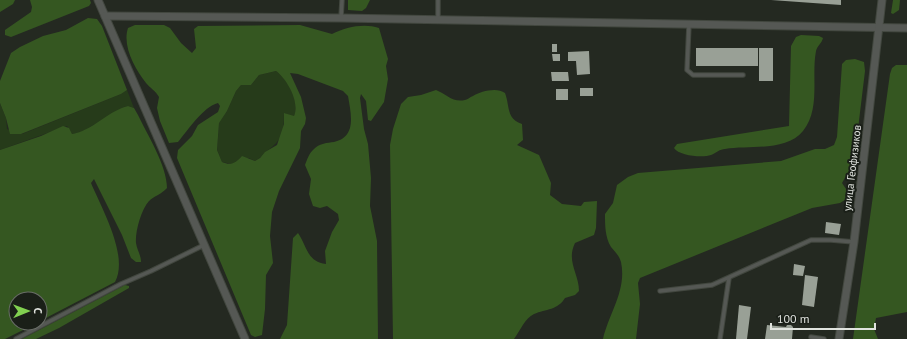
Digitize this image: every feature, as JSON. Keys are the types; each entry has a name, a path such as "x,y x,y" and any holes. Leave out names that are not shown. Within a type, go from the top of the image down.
{"street":[{"path":"98,0 245,339"},
{"name":"улица Геофизиков","path":"839,339 854,242 882,0"},
{"path":"105,16 341,18 907,28"}],"lane":[{"path":"341,18 342,0"},
{"path":"438,0 438,20"},
{"path":"689,24 687,60 687,70 689,74 743,75"},
{"path":"660,291 712,285 811,240 820,239 854,242"},
{"path":"16,339 121,284 204,245"},
{"path":"720,339 729,278"},
{"path":"811,337 824,339"}],"green space":[{"path":"0,0 15,0 13,4 0,12"},
{"path":"30,0 90,0 91,3 89,6 11,37 5,35 5,30 31,12 32,7"},
{"path":"348,0 370,0 366,8 362,11 348,10"},
{"path":"893,0 900,0 899,10 893,14 891,13"},
{"path":"88,18 97,19 102,26 127,90 121,94 21,134 10,134 0,103 0,81 11,53 43,36 66,30"},
{"path":"135,25 164,25 170,28 181,43 192,53 196,48 194,29 198,26 300,25 332,34 355,26 379,28 388,59 386,66 388,79 384,102 371,121 368,120 366,101 361,94 360,98 364,129 368,144 371,178 370,206 377,241 378,339 280,339 287,325 293,238 298,233 311,257 320,263 326,264 325,251 332,232 339,220 338,214 327,206 320,208 313,206 309,194 311,179 305,165 309,155 316,147 334,142 346,135 351,124 348,96 343,91 298,74 290,73 301,97 306,118 305,124 301,131 300,148 279,191 272,212 270,236 273,263 266,275 265,309 262,335 255,337 251,335 177,158 178,150 192,136 198,125 218,112 220,106 218,103 212,105 201,114 178,142 169,143 160,121 157,108 159,97 142,77 128,50 128,28","holes":["276,71 291,91 294,98 295,110 294,116 284,113 284,124 277,145 265,152 255,161 242,156 233,163 228,164 222,162 217,150 219,123 227,111 236,91 241,85 251,85 259,75"]},
{"path":"801,35 819,36 823,38 816,51 814,102 812,112 809,122 796,138 777,145 723,149 707,156 686,155 674,148 677,144 789,126 791,46 796,37"},
{"path":"855,59 864,62 865,71 854,162 842,183 848,192 848,198 840,203 812,208 640,278 638,283 640,304 636,339 603,339 620,292 622,282 621,262 618,255 609,243 606,235 605,222 605,214 613,203 617,185 628,177 638,173 781,161 815,149 825,149 834,145 837,137 842,64 846,60"},
{"path":"896,65 907,65 907,312 876,318 874,329 878,339 853,339 890,74 892,68"},
{"path":"276,71 285,79 292,91 295,105 294,117 284,113 283,131 279,139 257,160 255,161 249,158 232,164 222,162 217,150 219,122 227,111 236,91 241,85 251,85 259,75"},
{"path":"127,90 134,108 128,106 124,107 80,133 72,134 67,126 0,150 0,103 6,118 7,129 22,134 121,94"},
{"path":"436,90 453,99 461,101 489,90 498,90 505,93 509,112 513,119 522,124 523,140 517,145 539,155 551,183 550,195 562,204 581,206 584,202 597,201 596,228 594,235 575,243 573,250 572,262 579,291 575,295 565,298 559,305 531,316 525,322 514,339 393,339 390,145 393,129 401,104 408,97 421,95"},
{"path":"128,106 134,108 156,151 166,179 167,188 149,201 141,215 136,243 141,262 136,262 131,258 122,235 94,179 91,183 112,232 119,259 115,282 48,317 48,291 8,291 8,331 21,331 5,339 0,339 0,150 41,136 63,126 69,128 72,134 79,132"},
{"path":"125,285 129,286 129,288 59,328 36,339 22,339 37,331 48,331 48,325"}],"building":[{"path":"771,0 841,0 841,5"},
{"path":"552,44 557,44 557,52 552,52"},
{"path":"696,48 758,48 758,66 696,66"},
{"path":"759,48 773,48 773,81 759,81"},
{"path":"589,51 590,74 577,75 576,61 568,61 568,52"},
{"path":"552,54 560,54 560,61 553,61"},
{"path":"551,72 568,72 569,81 552,81"},
{"path":"580,88 593,88 593,96 580,96"},
{"path":"556,89 568,89 568,100 556,100"},
{"path":"826,222 841,224 839,235 825,233"},
{"path":"794,264 805,266 803,276 793,275"},
{"path":"805,275 818,277 814,307 802,305"},
{"path":"739,305 751,307 747,339 736,339"},
{"path":"767,325 786,327 787,325 791,325 793,327 792,339 765,339"}]}
